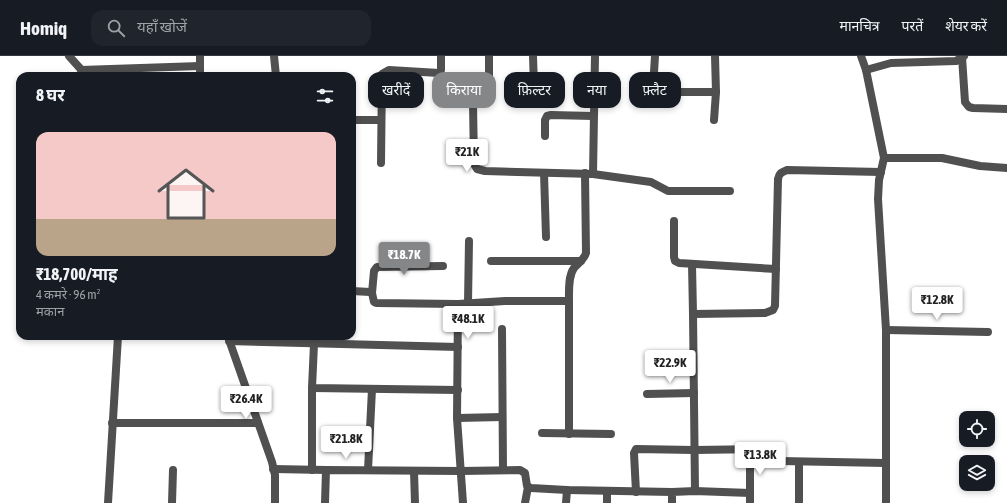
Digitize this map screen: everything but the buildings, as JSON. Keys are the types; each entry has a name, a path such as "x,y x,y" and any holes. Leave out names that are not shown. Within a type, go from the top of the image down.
{"street":[{"path":"69,56 83,72"},
{"path":"200,56 200,72"},
{"path":"274,56 276,72"},
{"path":"381,163 382,74 389,70 439,72 442,70 442,56"},
{"path":"489,56 489,96 487,99 475,101 473,103 475,168 485,171 589,173 651,182 668,191 730,191"},
{"path":"533,56 534,72"},
{"path":"569,434 570,277 572,270 584,257 586,245 595,56"},
{"path":"655,56 653,84 656,90 675,92 716,92"},
{"path":"714,120 716,92 715,56"},
{"path":"861,56 866,70 884,158 878,187 878,199 886,330 886,503"},
{"path":"866,70 891,63 950,62 956,61 963,56"},
{"path":"963,56 966,102 969,106 973,108 1007,109"},
{"path":"101,72 200,66"},
{"path":"545,136 545,120 547,116 593,116"},
{"path":"356,120 381,120"},
{"path":"884,158 942,158 980,166 1007,168"},
{"path":"693,314 769,312 773,310 775,306 779,175 787,170 881,172"},
{"path":"544,173 546,237"},
{"path":"674,221 675,261 679,263 776,268"},
{"path":"468,303 469,241"},
{"path":"491,261 581,261"},
{"path":"692,264 695,492"},
{"path":"443,266 377,267 374,271 372,294 374,302 376,304 458,304 569,301"},
{"path":"356,290 365,291 372,294"},
{"path":"458,304 457,418 463,503"},
{"path":"502,329 503,470"},
{"path":"886,330 988,332"},
{"path":"108,503 118,340"},
{"path":"229,340 273,469 275,480 275,503"},
{"path":"246,340 314,344 458,347"},
{"path":"312,470 312,388 314,344"},
{"path":"312,388 458,390"},
{"path":"368,470 372,390"},
{"path":"647,394 694,393"},
{"path":"457,418 502,417"},
{"path":"112,423 258,423"},
{"path":"542,433 611,434"},
{"path":"636,492 634,453 636,449 764,449"},
{"path":"750,449 750,503"},
{"path":"780,461 886,463"},
{"path":"798,462 799,503"},
{"path":"273,469 524,471 528,487 525,503"},
{"path":"172,503 173,470"},
{"path":"325,503 326,470"},
{"path":"414,471 415,503"},
{"path":"528,487 636,492 750,493"},
{"path":"566,503 567,490"},
{"path":"607,491 607,503"},
{"path":"672,492 672,503"}]}
